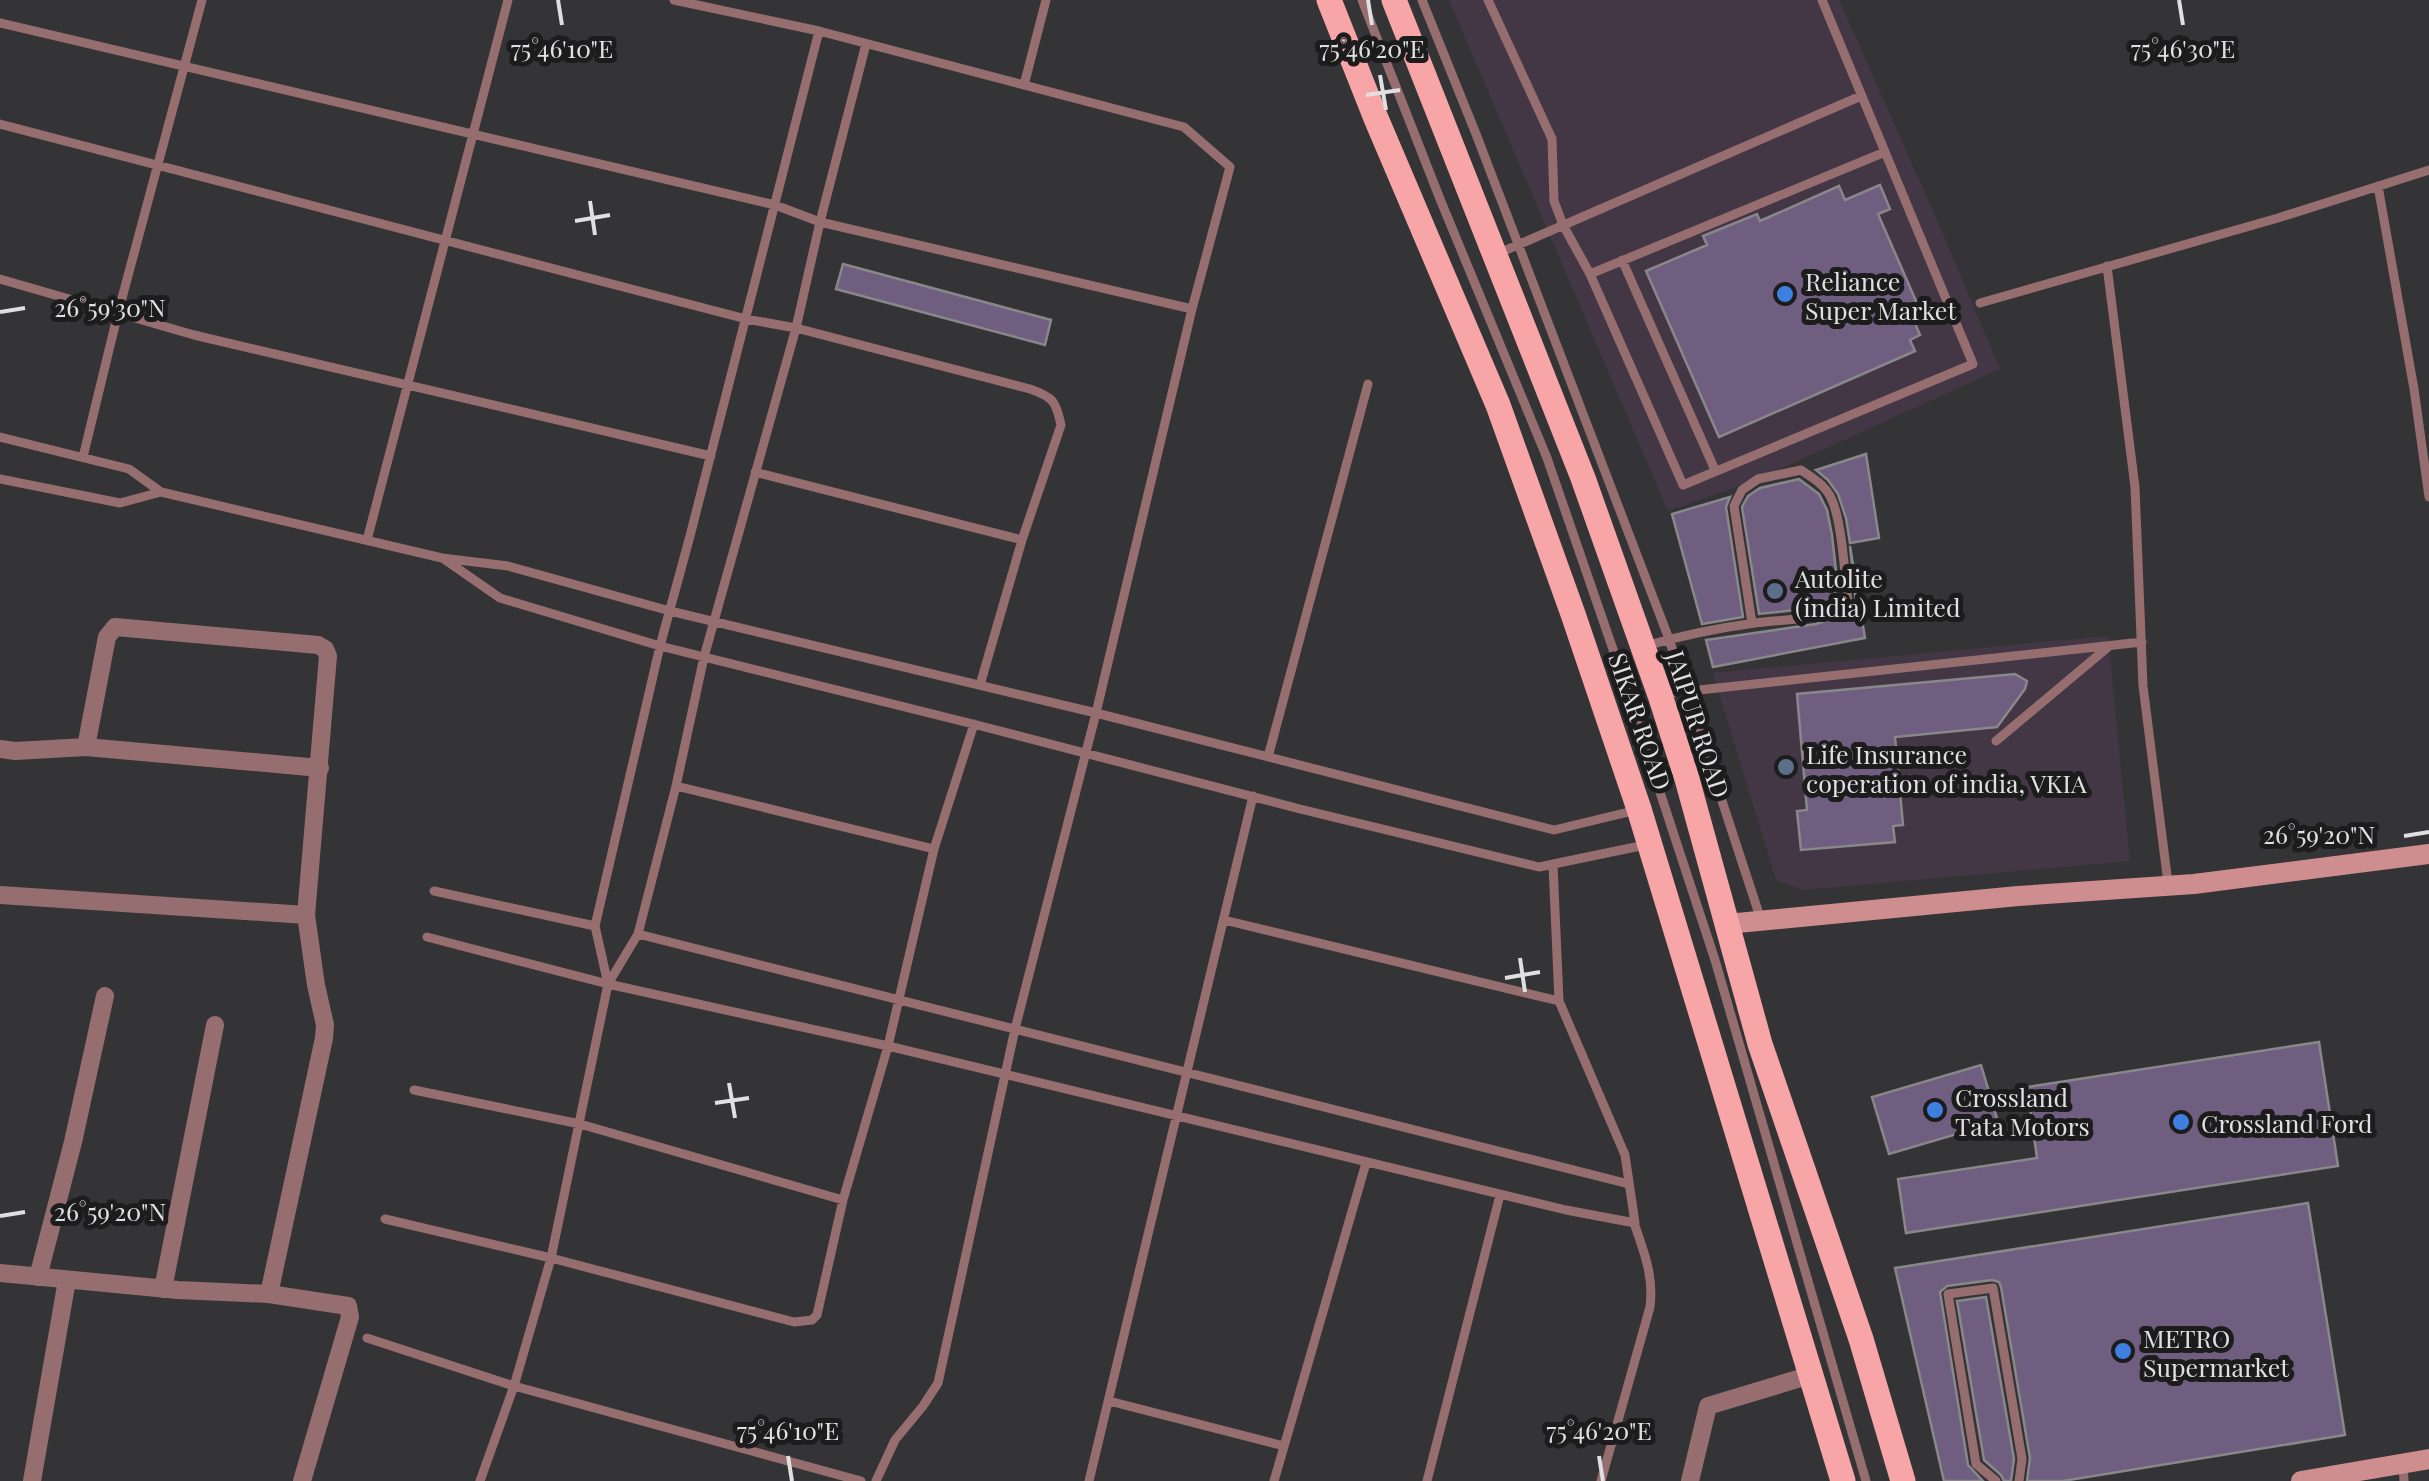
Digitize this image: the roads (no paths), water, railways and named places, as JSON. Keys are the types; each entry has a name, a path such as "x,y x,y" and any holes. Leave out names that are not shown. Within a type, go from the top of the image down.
{"main road":[{"name":"SIKAR ROAD","path":"1330,0 1498,406 1639,810 1843,1481"},
{"name":"JAIPUR ROAD","path":"1394,0 1583,478 1660,695 1760,1044 1861,1339 1902,1481"}],"street":[{"path":"86,747 107,637 120,626 318,644 325,649 329,661 306,915 324,1038 269,1294"},
{"path":"0,749 15,752 86,747 320,768"},
{"path":"1727,924 2168,886 2429,854"},
{"path":"0,894 306,915"},
{"path":"38,1277 105,996"},
{"path":"163,1289 215,1025"},
{"path":"0,1273 163,1289 269,1294 348,1306 350,1311 302,1481"},
{"path":"32,1481 67,1280"},
{"path":"1690,1481 1708,1406 1810,1375"},
{"path":"2301,1481 2404,1472 2429,1460"}],"lane":[{"path":"83,457 202,0"},
{"path":"367,540 508,0"},
{"path":"674,0 819,31 1184,127 1230,167 1004,1075 938,1383 895,1440 876,1481"},
{"path":"1024,85 1046,0"},
{"path":"1362,0 1547,458 1616,658 1715,960 1866,1481"},
{"path":"1422,0 1669,639 1761,920"},
{"path":"1488,0 1552,139 1554,201 1563,224 1590,274 1683,485 1973,364 1822,0"},
{"path":"0,23 774,205 820,222 1192,310"},
{"path":"608,984 595,926 660,646 819,31"},
{"path":"480,1481 514,1386 550,1258 608,984 638,934 704,657 796,328 866,44"},
{"path":"1494,256 1861,96"},
{"path":"0,124 1049,396 1057,407 1061,425 1022,540 980,685"},
{"path":"1590,274 1885,152"},
{"path":"1980,303 2278,218 2429,170"},
{"path":"2378,186 2429,497"},
{"path":"1622,260 1715,470"},
{"path":"2107,266 2135,487 2143,686 2168,886"},
{"path":"0,279 194,336 711,456"},
{"path":"1268,757 1368,384"},
{"path":"0,436 129,469 161,492 442,558 508,566 670,611 1554,830 1639,810"},
{"path":"1642,647 1752,623 1816,616 1848,604 1832,500 1823,486 1802,470 1758,478 1742,490 1734,506 1752,623"},
{"path":"755,472 1022,540"},
{"path":"0,478 120,502 161,492"},
{"path":"442,558 500,598 660,646 1539,867 1649,844"},
{"path":"1660,695 2142,642"},
{"path":"1996,741 2110,645"},
{"path":"385,1220 550,1258 794,1322 812,1320 817,1314 843,1200 888,1046 934,849 974,724"},
{"path":"676,786 934,849"},
{"path":"1089,1481 1253,796"},
{"path":"1553,866 1559,1001 1625,1155 1634,1223 1652,1287 1601,1481"},
{"path":"434,891 595,926"},
{"path":"1224,920 1559,1001"},
{"path":"638,934 1629,1184"},
{"path":"428,937 608,984 888,1046 1366,1163 1634,1223"},
{"path":"414,1090 580,1124 843,1200"},
{"path":"1274,1481 1366,1163"},
{"path":"1427,1481 1500,1194"},
{"path":"1996,1481 1976,1464 1948,1294 1992,1288 2022,1459 2019,1481"},
{"path":"367,1338 514,1386 861,1481"},
{"path":"1109,1401 1284,1446"}],"place":[{"name":"Reliance Super Market","path":"1785,294"},
{"name":"Autolite (india) Limited","path":"1775,591"},
{"name":"Life Insurance coperation of india, VKIA","path":"1786,767"},
{"name":"Crossland Tata Motors","path":"1935,1110"},
{"name":"Crossland Ford","path":"2181,1122"},
{"name":"METRO Supermarket","path":"2123,1351"}]}
